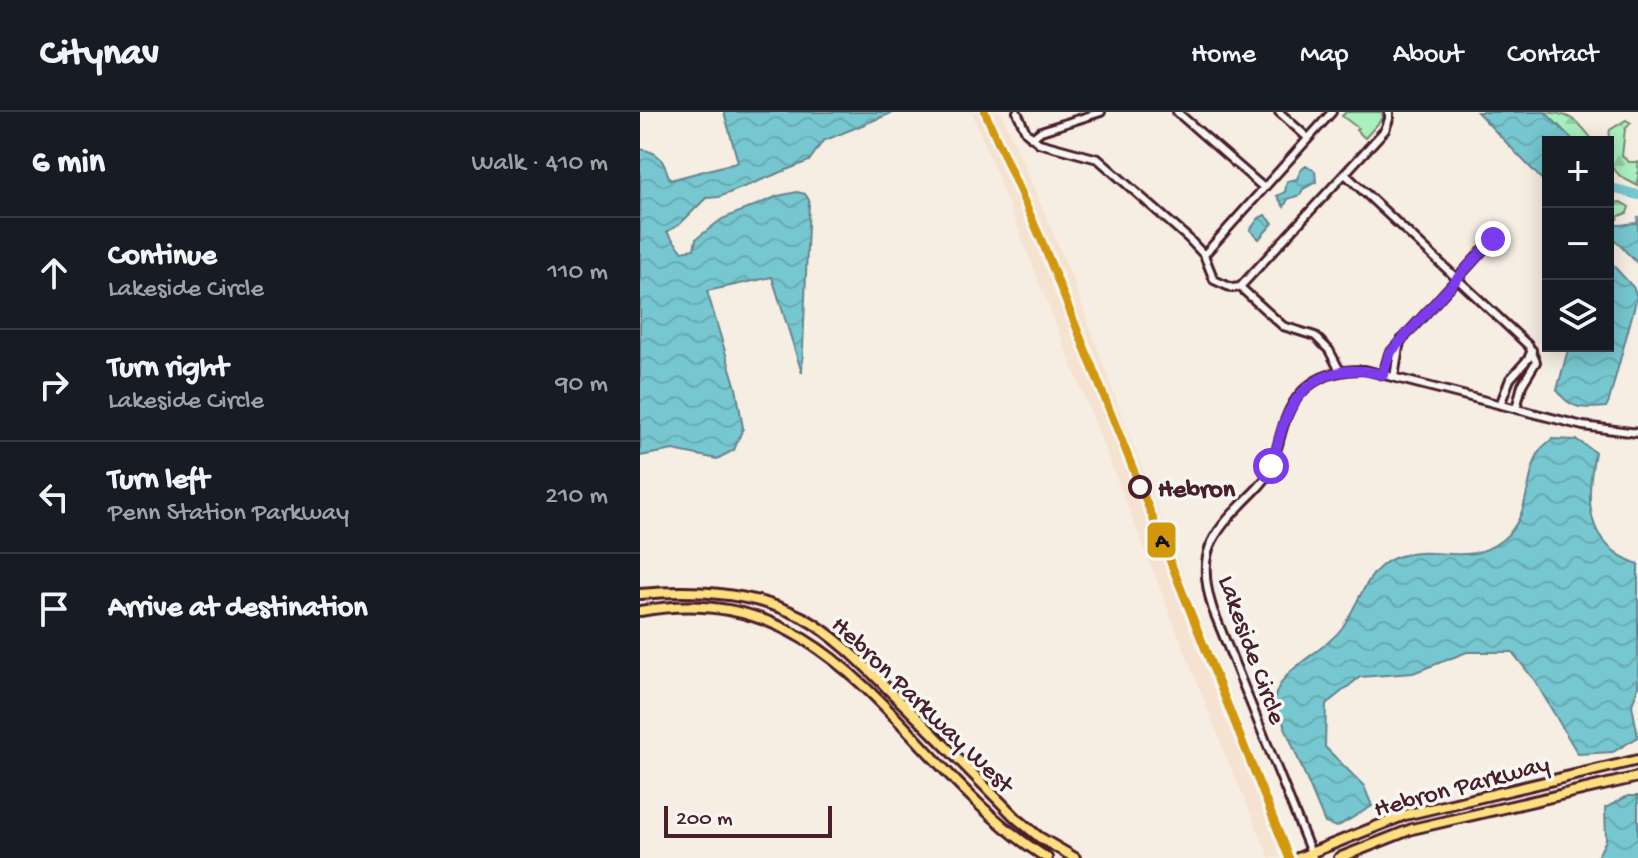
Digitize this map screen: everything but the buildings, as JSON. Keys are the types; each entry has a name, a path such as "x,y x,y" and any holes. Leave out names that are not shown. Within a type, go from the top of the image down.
{"main road":[{"name":"Hebron Parkway West","path":"640,594 689,591 722,594 770,605 821,629 874,675 1016,818 1039,837 1075,858"},
{"name":"Hebron Parkway West","path":"640,611 696,606 762,619 792,631 830,655 1000,823 1047,858"},
{"name":"Hebron Parkway","path":"1298,858 1312,855 1405,815 1638,760"},
{"name":"Hebron Parkway","path":"1339,858 1406,831 1638,777"},
{"path":"1511,790 1516,807"},
{"path":"1501,793 1506,809"}],"street":[{"path":"1017,112 1026,132 1039,143 1098,159 1204,255 1214,280 1232,288 1240,287 1385,130 1389,112"},
{"path":"1032,138 1041,131 1101,112"},
{"path":"1177,112 1264,188"},
{"path":"1279,112 1308,138"},
{"path":"1204,255 1332,112"},
{"path":"1345,174 1458,277 1532,350 1536,362 1522,385 1516,409"},
{"path":"1383,375 1389,354 1493,239"},
{"path":"1240,287 1283,326 1315,336 1329,350 1340,371 1365,370 1599,430 1638,433"},
{"path":"1394,377 1400,341"},
{"path":"1500,405 1510,379 1532,350"},
{"name":"Lakeside Circle","path":"1312,855 1213,610 1205,576 1213,538 1264,481 1292,407 1309,385 1331,372 1340,371"}],"shaded area":[{"path":"972,112 1001,112 1072,278 1124,422 1293,852 1282,858 1270,858 1231,768"}],"green space":[{"path":"1346,112 1382,112 1383,118 1365,138 1342,116"},
{"path":"1540,112 1558,113 1571,118 1589,136 1565,136"},
{"path":"1626,120 1631,123 1625,129 1622,156 1629,162 1638,162 1638,186 1614,169 1614,136 1609,136 1610,130"},
{"path":"1621,202 1629,207 1627,213 1619,216 1614,224 1614,208 1614,203"}],"water":[{"path":"724,112 894,112 823,141 809,161 719,197 706,198 680,224 667,232 682,251 694,249 696,239 722,219 778,196 797,192 805,194 809,200 802,373 772,277 707,291 736,388 743,428 734,450 717,459 673,450 640,456 640,149 661,159 670,180 738,162"},
{"path":"1477,112 1545,112 1569,136 1542,136 1542,180"},
{"path":"1306,166 1315,171 1316,182 1303,189 1300,195 1288,199 1284,207 1277,196 1285,192 1287,181 1297,179"},
{"path":"1265,215 1273,223 1259,239 1250,230"},
{"path":"1638,216 1638,264 1614,239 1614,224 1637,223"},
{"path":"1614,266 1633,287 1637,297 1609,401 1606,407 1578,407 1557,390 1567,352 1614,352"},
{"path":"1552,439 1577,440 1595,452 1590,487 1592,518 1607,545 1638,564 1638,687 1632,705 1638,737 1613,752 1578,754 1535,681 1512,652 1467,652 1413,673 1360,677 1326,704 1325,747 1364,786 1372,806 1337,827 1325,823 1274,701 1278,689 1293,670 1342,628 1371,578 1387,562 1411,554 1476,553 1502,540 1518,521 1534,463 1539,452"},
{"path":"1628,796 1638,796 1638,858 1597,858 1606,840 1605,808"}],"waterway":[{"path":"1614,189 1638,195"}],"transit line":[{"name":"A","path":"985,112 1043,244 1289,858"}],"place":[{"name":"Hebron","path":"1140,487"}],"route":[{"path":"1271,466 1285,420 1309,385 1331,372 1348,369 1383,375 1389,354 1493,239"}]}
